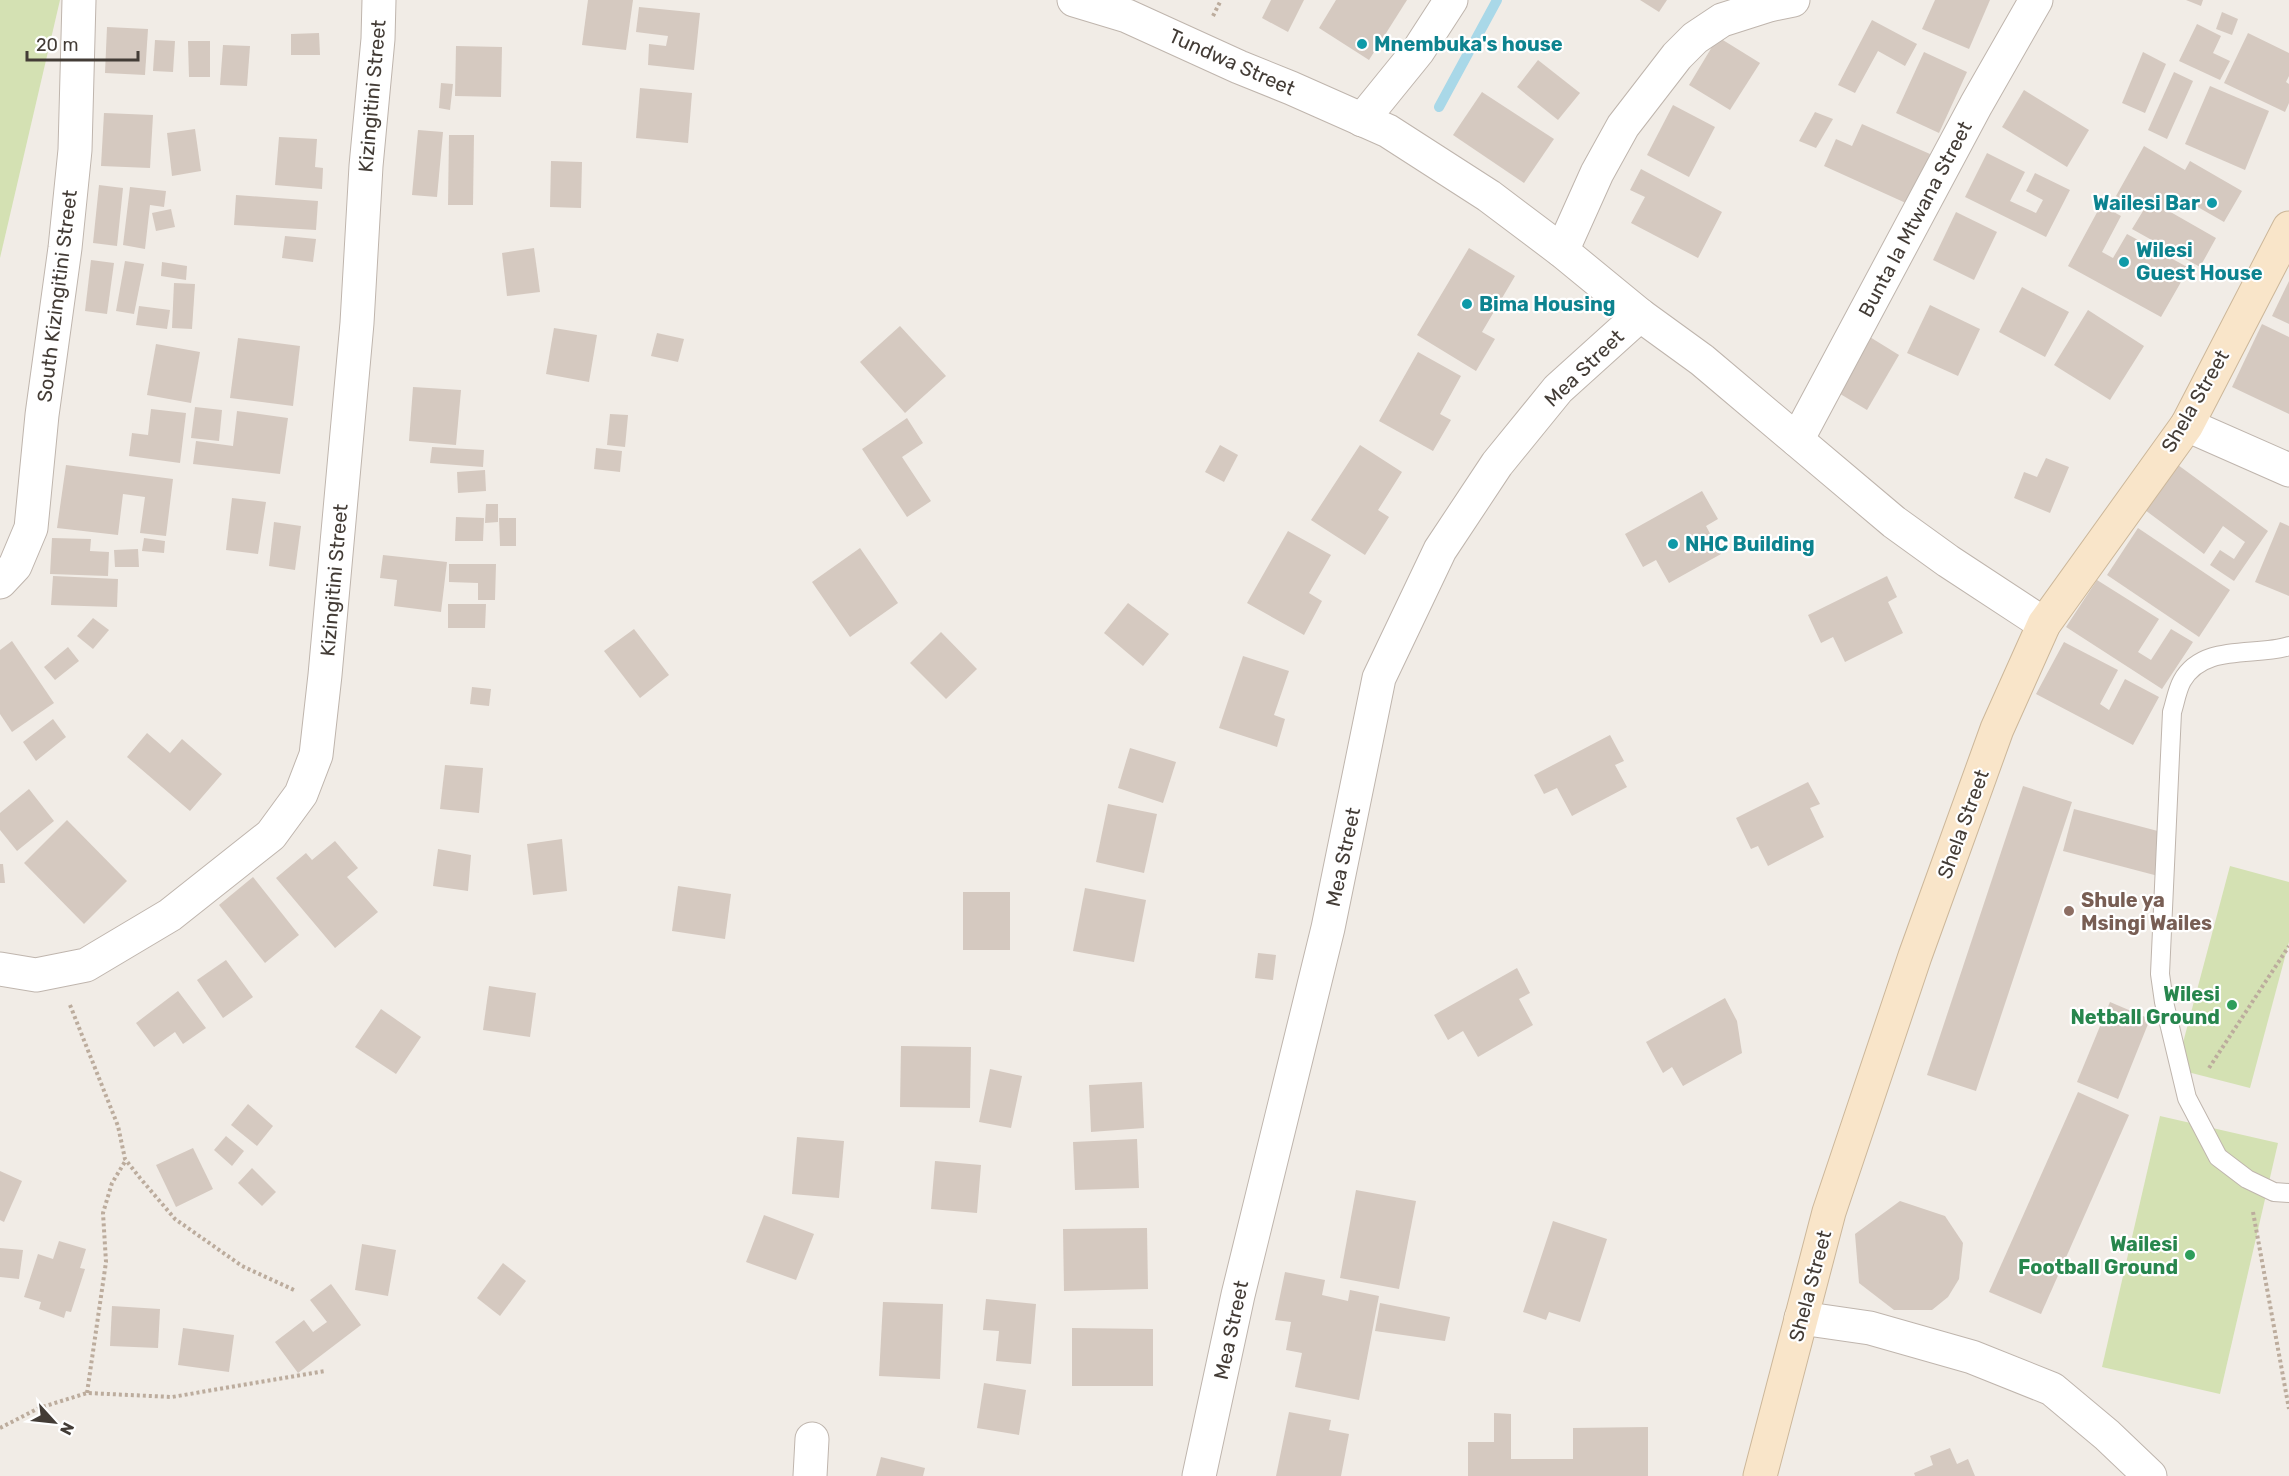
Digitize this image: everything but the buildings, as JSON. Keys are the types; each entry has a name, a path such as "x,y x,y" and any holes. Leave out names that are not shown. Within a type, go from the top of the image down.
{"main road":[{"name":"Shela Street","path":"1760,1476 1829,1212 1915,956 1997,729 2044,624 2187,424 2289,228"}],"street":[{"name":"South Kizingitini Street","path":"0,582 15,566 31,528 42,415 65,248 75,150 79,0"},
{"name":"Kizingitini Street","path":"0,969 36,975 86,965 170,915 271,835 301,794 316,755 357,323 379,0"},
{"name":"Tundwa Street","path":"1074,0 1123,8 1239,67 1375,126 1489,196 1562,251 1640,315 1702,360 1894,522 1948,561 2044,624"},
{"path":"1375,126 1418,51 1451,0"},
{"path":"1562,251 1598,173 1623,126 1677,56 1695,39 1722,20 1793,0"},
{"name":"Bunta la Mtwana Street","path":"1797,440 1976,105 2036,0"},
{"name":"Mea Street","path":"1199,1476 1243,1274 1328,928 1379,678 1440,550 1497,464 1558,389 1640,315"},
{"path":"2187,424 2289,470"},
{"path":"1802,1318 1870,1328 1972,1357 2052,1389 2107,1435 2150,1476"},
{"path":"810,1476 812,1439"}],"lane":[{"path":"2289,646 2262,651 2233,652 2198,663 2182,681 2172,712 2160,974 2164,1002 2187,1098 2218,1157 2247,1179 2274,1192 2289,1193"}],"path":[{"path":"2187,1098 2289,946"},
{"path":"57,971 118,1126 126,1160 175,1219 242,1266 294,1290"},
{"path":"87,1393 106,1262 103,1213 112,1183 126,1160"},
{"path":"2247,1179 2289,1409"},
{"path":"0,1428 39,1408 87,1393 172,1397 326,1371"}],"green space":[{"path":"0,0 60,0 0,258"},
{"name":"Wilesi Netball Ground","path":"2230,866 2289,882 2289,942 2250,1088 2176,1069"},
{"name":"Wailesi Football Ground","path":"2160,1116 2278,1143 2220,1394 2102,1367"}],"waterway":[{"path":"1439,107 1497,0"}],"place":[{"name":"Mnembuka's house","path":"1362,44"},
{"name":"Wailesi Bar","path":"2212,203"},
{"name":"Wilesi Guest House","path":"2124,262"},
{"name":"Bima Housing","path":"1467,304"},
{"name":"NHC Building","path":"1673,544"},
{"name":"Shule ya Msingi Wailes","path":"2069,911"},
{"name":"Wilesi Netball Ground","path":"2232,1005"},
{"name":"Wailesi Football Ground","path":"2190,1255"}]}
